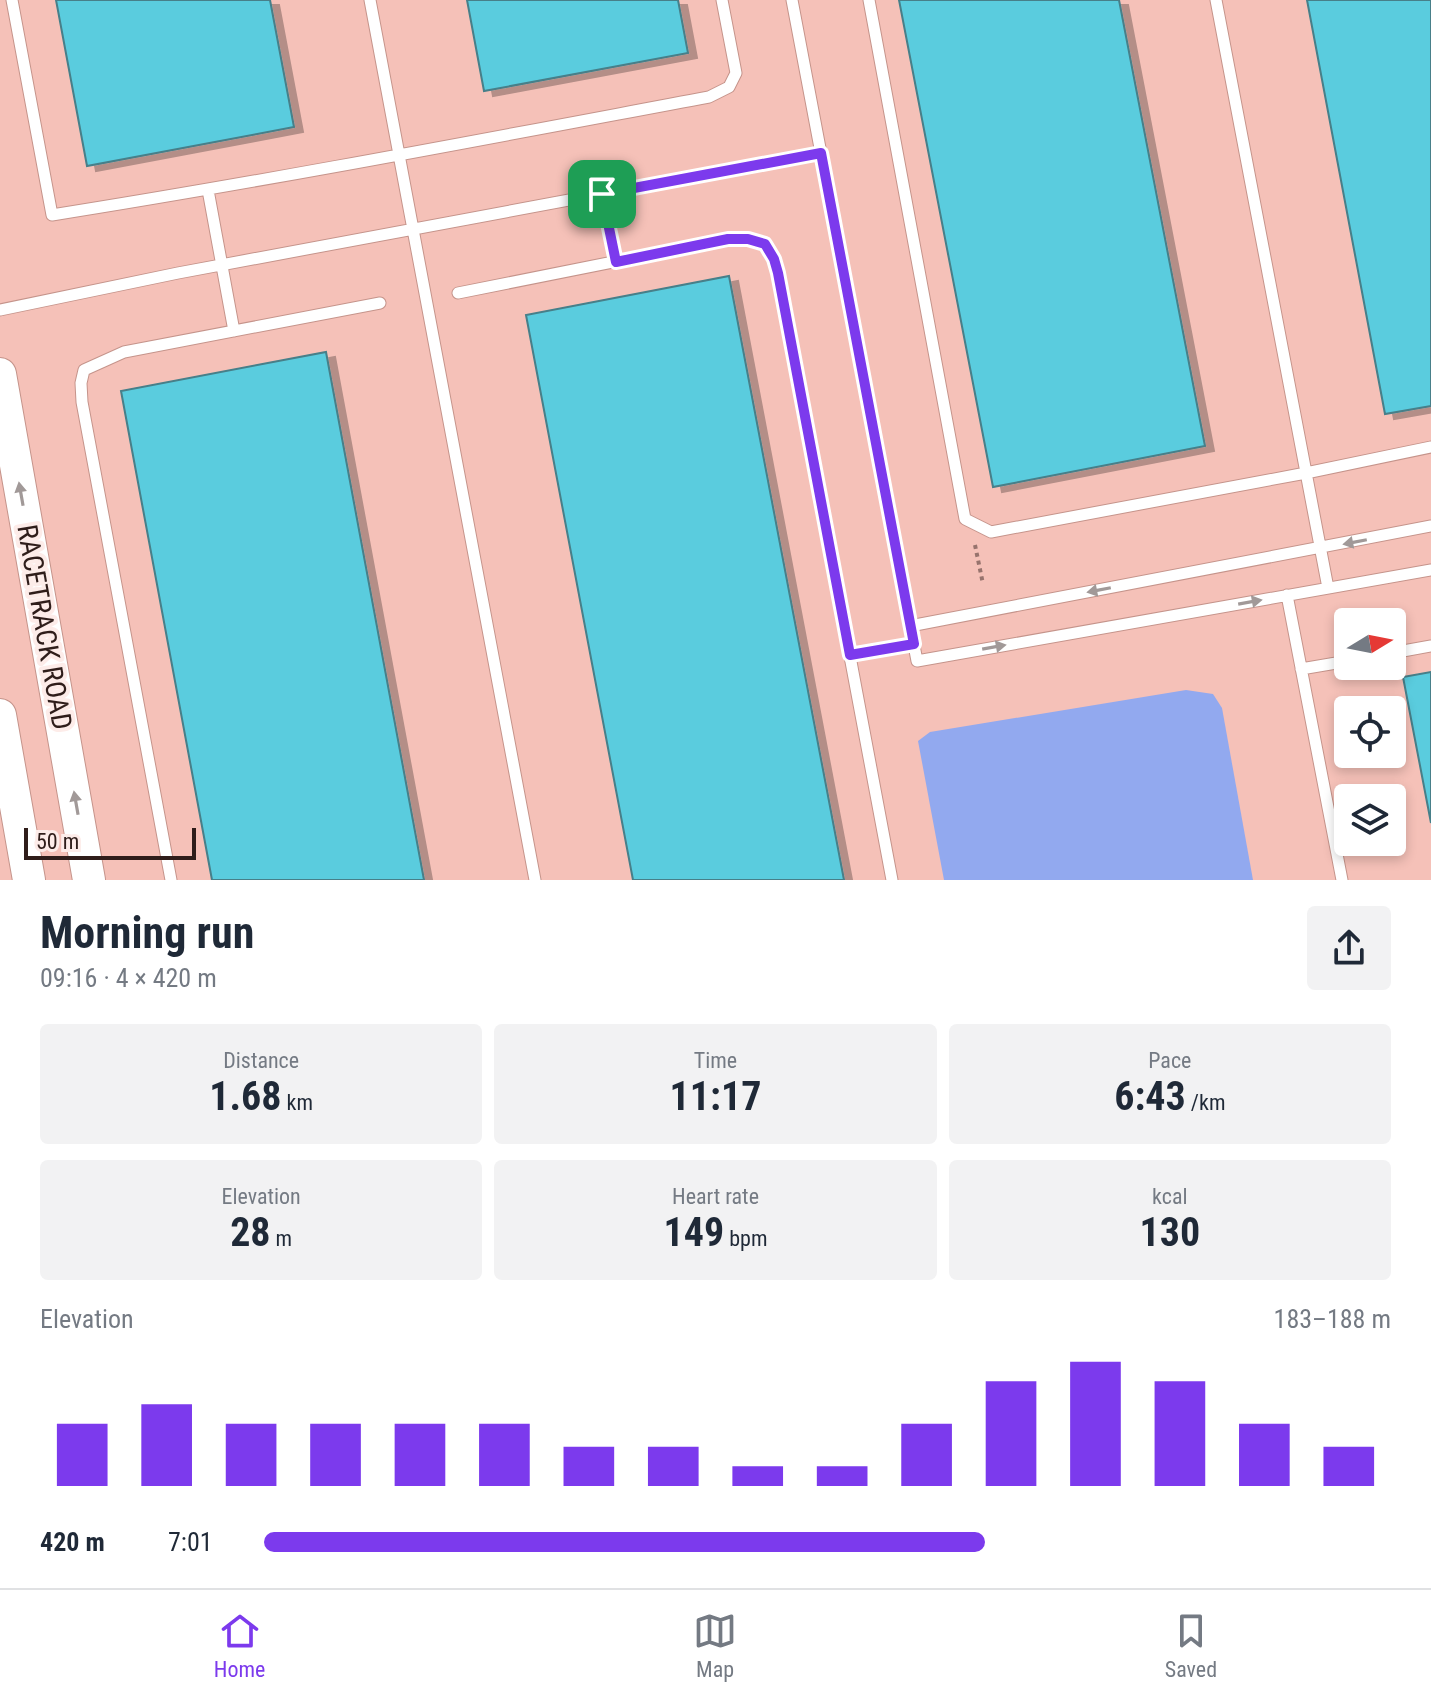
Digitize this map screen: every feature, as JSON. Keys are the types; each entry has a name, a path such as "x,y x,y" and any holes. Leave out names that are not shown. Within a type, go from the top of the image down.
{"street":[{"name":"RACETRACK ROAD","path":"0,374 89,880"},
{"path":"0,715 29,880"}],"lane":[{"path":"12,0 52,215 400,156 709,97 729,87 736,73 722,0"},
{"path":"370,0 535,880"},
{"path":"792,0 917,661 1431,570"},
{"path":"869,0 965,519 991,532 1431,447"},
{"path":"1216,0 1328,588"},
{"path":"0,310 222,265 821,153"},
{"path":"208,190 234,331"},
{"path":"602,194 616,262"},
{"path":"458,293 728,239 748,239 765,244 778,273 892,880"},
{"path":"171,880 82,402 84,370 124,352 380,303"},
{"path":"910,626 1431,526"},
{"path":"1287,595 1342,880"},
{"path":"850,655 914,644"},
{"path":"1406,650 1431,646"},
{"path":"1301,669 1334,663"}],"path":[{"path":"975,545 983,584"}],"water":[{"path":"1186,690 1213,694 1222,708 1253,880 944,880 918,741 930,732"}],"building":[{"path":"56,0 270,0 294,127 87,166"},
{"path":"467,0 678,0 688,53 484,91"},
{"path":"899,0 1119,0 1205,446 993,487"},
{"path":"1307,0 1431,0 1431,406 1385,414"},
{"path":"729,276 844,880 633,880 526,315"},
{"path":"326,352 424,880 212,880 121,391"},
{"path":"1431,672 1431,823 1404,680 1406,676"}],"route":[{"path":"821,153 914,644 850,655 778,273 765,244 748,239 728,239 616,262 602,194 821,153"}]}
